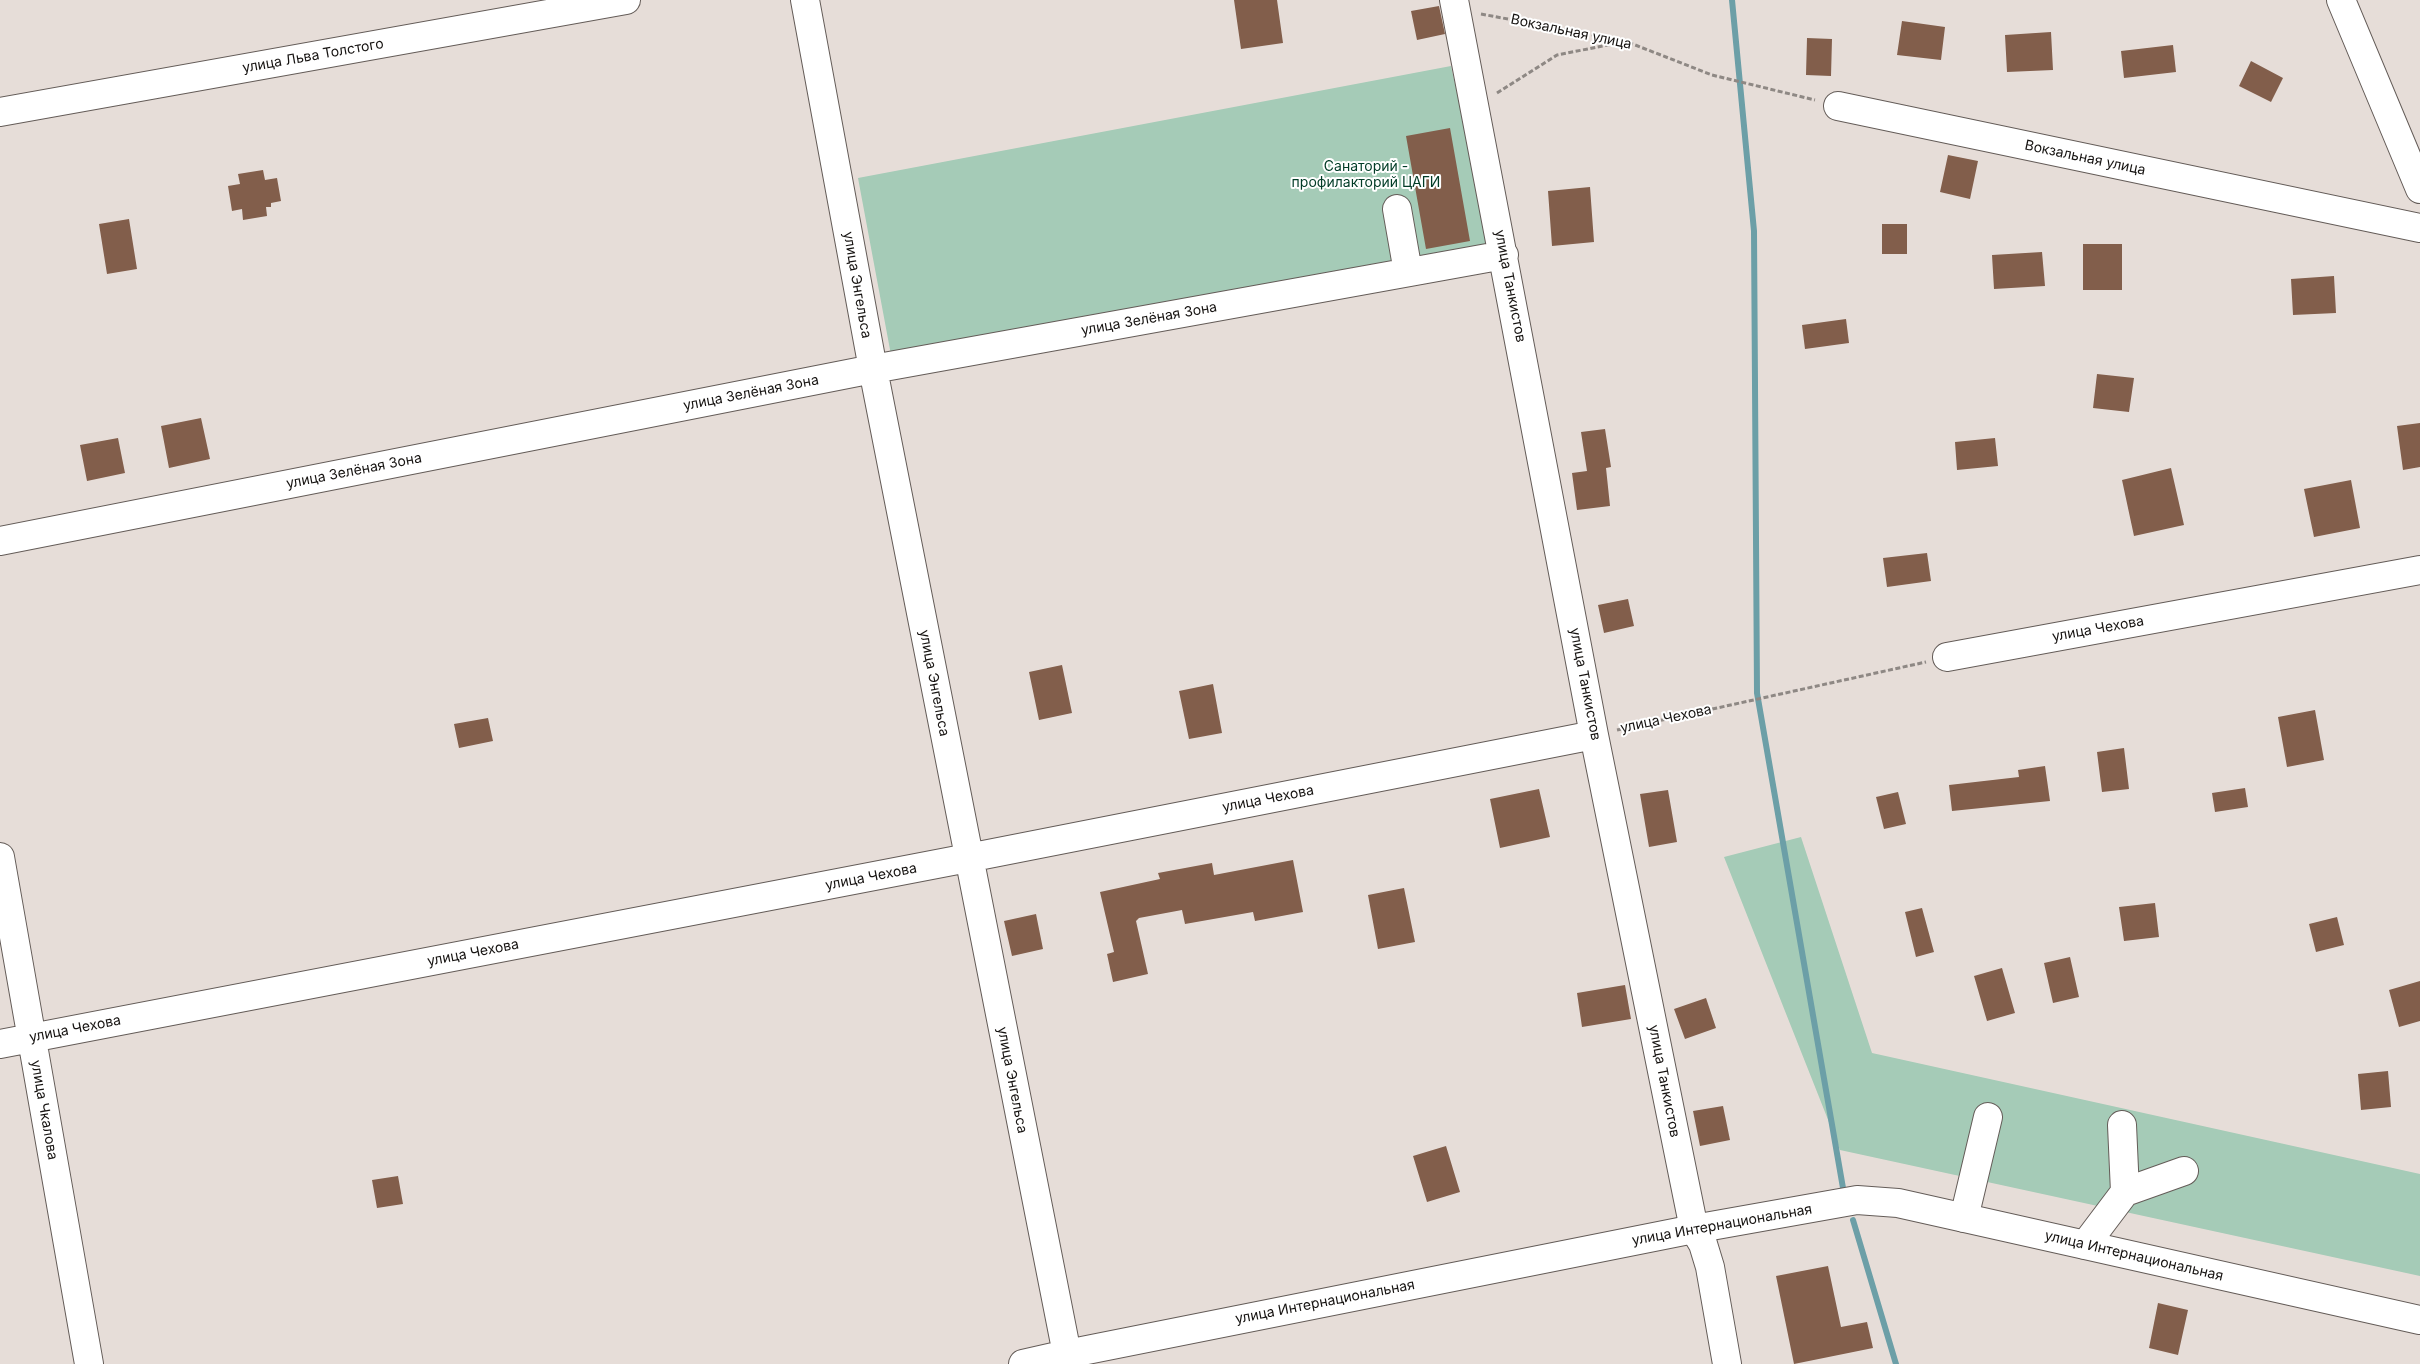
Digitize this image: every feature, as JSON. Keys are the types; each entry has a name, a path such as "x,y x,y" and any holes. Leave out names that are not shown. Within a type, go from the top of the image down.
{"street":[{"name":"улица Льва Толстого","path":"0,112 626,0"},
{"name":"улица Энгельса","path":"805,0 873,369 1067,1359"},
{"path":"2341,0 2420,189"},
{"name":"улица Танкистов","path":"1455,4 1594,735 1694,1229 1703,1244 1710,1267 1727,1364"},
{"name":"Вокзальная улица","path":"1838,106 2420,228"},
{"path":"1397,210 1408,272"},
{"name":"улица Зелёная Зона","path":"0,541 873,369 1504,255"},
{"name":"улица Чехова","path":"1947,657 2420,570"},
{"name":"улица Чехова","path":"0,1044 968,858 1594,735"},
{"name":"улица Чкалова","path":"0,857 89,1364"},
{"path":"1964,1218 1988,1117"},
{"path":"2122,1125 2125,1192"},
{"path":"2085,1245 2125,1192 2184,1172"},
{"name":"улица Интернациональная","path":"1023,1364 1067,1359 1694,1229 1858,1200 1898,1203 2420,1320"}],"path":[{"name":"Вокзальная улица","path":"1455,4 1625,41 1712,75 1838,106"},
{"path":"1475,107 1557,55 1625,41"},
{"name":"улица Чехова","path":"1594,735 1947,657"}],"green space":[{"name":"Санаторий - профилакторий ЦАГИ","path":"1451,66 1491,246 891,355 858,178"},
{"path":"1801,837 1872,1053 2420,1174 2420,1276 1840,1150 1724,857"}],"building":[{"path":"1234,0 1277,0 1283,43 1241,49"},
{"path":"1439,6 1445,34 1417,40 1411,11"},
{"path":"1902,21 1945,27 1941,60 1897,55"},
{"path":"2051,32 2053,70 2007,72 2005,35"},
{"path":"1807,38 1832,39 1831,76 1806,75"},
{"path":"2173,45 2176,72 2124,78 2121,51"},
{"path":"2251,61 2283,78 2271,102 2239,86"},
{"path":"1450,128 1470,241 1426,249 1406,136"},
{"path":"1948,155 1978,161 1970,199 1940,192"},
{"path":"263,170 265,180 277,178 281,201 271,203 271,207 266,207 267,216 243,220 242,209 232,211 228,186 240,184 238,174"},
{"path":"1590,187 1594,242 1552,246 1548,191"},
{"path":"129,219 137,269 107,274 99,224"},
{"path":"1882,224 1907,224 1907,254 1882,254"},
{"path":"2083,244 2122,244 2122,290 2083,290"},
{"path":"2042,252 2045,286 1994,289 1992,255"},
{"path":"2334,276 2336,313 2293,315 2291,279"},
{"path":"1846,319 1849,343 1805,349 1802,325"},
{"path":"2097,374 2134,378 2129,412 2093,408"},
{"path":"201,418 210,459 169,468 161,426"},
{"path":"2420,423 2420,467 2403,470 2397,426"},
{"path":"1605,429 1611,467 1606,468 1610,506 1577,510 1572,473 1587,471 1581,432"},
{"path":"118,438 125,473 87,481 80,445"},
{"path":"1995,438 1998,466 1957,470 1955,442"},
{"path":"2171,468 2184,525 2134,536 2122,480"},
{"path":"2351,480 2360,528 2314,537 2304,489"},
{"path":"1927,553 1931,581 1887,587 1883,558"},
{"path":"1628,599 1634,626 1604,633 1598,605"},
{"path":"1062,665 1072,713 1039,720 1029,672"},
{"path":"1213,684 1222,733 1189,739 1179,691"},
{"path":"2315,710 2324,760 2287,767 2278,717"},
{"path":"488,718 493,741 459,748 454,724"},
{"path":"2124,748 2129,789 2102,792 2097,752"},
{"path":"2045,766 2050,801 1952,811 1949,785 2019,777 2018,770"},
{"path":"2245,788 2248,807 2215,812 2212,793"},
{"path":"1539,789 1550,837 1500,848 1490,799"},
{"path":"1668,790 1677,842 1649,847 1640,794"},
{"path":"1898,792 1906,824 1884,829 1876,797"},
{"path":"1293,860 1303,912 1255,921 1253,912 1185,924 1182,910 1139,918 1136,921 1148,974 1113,982 1107,954 1114,952 1100,892 1160,879 1158,873 1212,863 1214,875"},
{"path":"1404,888 1415,942 1378,949 1368,895"},
{"path":"2155,903 2159,937 2124,941 2119,907"},
{"path":"1922,908 1934,952 1916,957 1905,912"},
{"path":"1036,914 1043,949 1012,956 1004,921"},
{"path":"2337,917 2344,945 2316,952 2309,924"},
{"path":"2070,957 2079,997 2053,1003 2044,963"},
{"path":"2002,968 2015,1013 1987,1021 1974,976"},
{"path":"2420,981 2420,1021 2399,1027 2389,990"},
{"path":"1625,985 1631,1019 1582,1027 1577,993"},
{"path":"1706,998 1716,1028 1685,1039 1674,1009"},
{"path":"2388,1071 2391,1107 2361,1110 2358,1074"},
{"path":"1723,1106 1730,1140 1700,1146 1693,1111"},
{"path":"1446,1146 1460,1192 1427,1202 1413,1156"},
{"path":"398,1176 403,1204 377,1208 372,1180"},
{"path":"1828,1266 1841,1327 1867,1322 1873,1348 1794,1364 1776,1276"},
{"path":"2158,1303 2188,1310 2178,1355 2149,1348"}],"waterway":[{"path":"1732,0 1754,231 1757,693 1843,1188"},
{"path":"1853,1220 1896,1364"}]}
